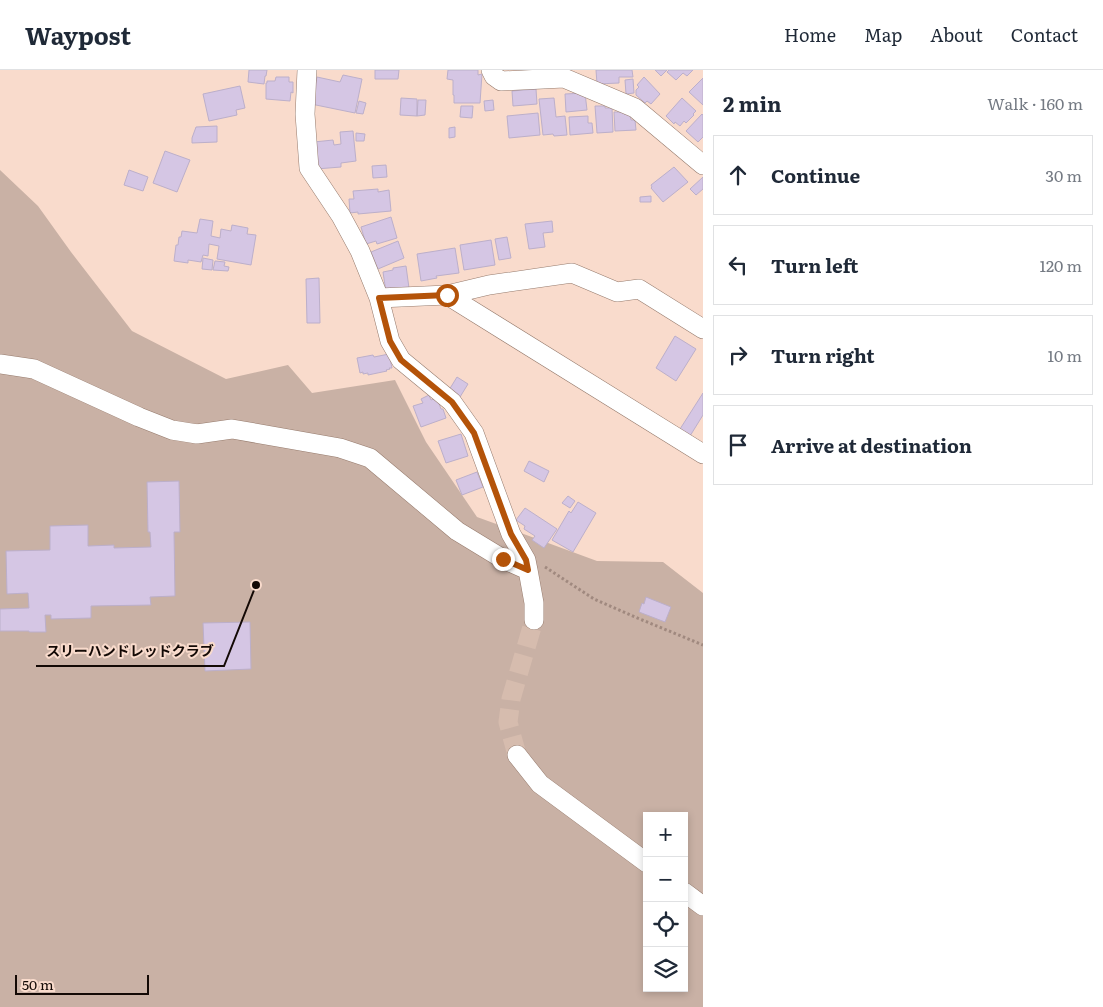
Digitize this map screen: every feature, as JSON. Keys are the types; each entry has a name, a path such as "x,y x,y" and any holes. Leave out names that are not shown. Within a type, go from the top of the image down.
{"street":[{"path":"308,70 305,114 309,168 341,216 360,251 379,298 390,341 401,360 452,402 474,433 511,534 527,565 534,603 534,620"},
{"path":"491,70 494,76 501,81 564,78 635,108 703,165"},
{"path":"379,298 447,295 489,284 572,273 617,292 639,289 703,329"},
{"path":"447,295 703,454"},
{"path":"0,364 34,369 172,430 197,434 232,429 340,448 370,458 457,531 503,559 527,565"},
{"path":"517,755 540,784 643,860"},
{"path":"688,895 703,906"}],"path":[{"path":"527,565 545,567 594,599 635,618 703,645"}],"shaded area":[{"path":"0,170 38,206 132,331 226,379 288,365 312,393 395,380 426,442 477,517 597,561 663,562 703,593 703,1007 0,1007 0,370 80,392 0,357"}],"building":[{"path":"249,70 267,70 264,84 248,82"},
{"path":"375,70 399,70 398,79 375,79"},
{"path":"448,70 478,70 478,75 482,74 480,103 454,103 453,80 447,79"},
{"path":"596,70 632,70 633,77 619,77 619,83 597,84"},
{"path":"655,70 667,70 661,76"},
{"path":"669,70 693,70 687,76 683,73 676,80 667,72"},
{"path":"343,75 362,79 355,113 311,104 317,77 340,82"},
{"path":"276,77 289,77 289,82 293,82 293,93 291,92 290,101 266,99 266,83 267,81 275,81"},
{"path":"644,77 660,94 651,104 647,101 645,103 636,95 636,90 639,87 637,85"},
{"path":"703,78 703,105 689,92"},
{"path":"633,79 634,93 626,94 625,80"},
{"path":"240,86 245,108 236,110 237,115 209,121 203,94"},
{"path":"536,89 537,104 513,106 512,91"},
{"path":"585,93 587,110 566,112 565,94"},
{"path":"401,98 417,99 417,116 400,115"},
{"path":"554,98 556,117 565,116 567,135 543,135 539,99"},
{"path":"682,98 696,111 686,123 684,121 680,126 675,122 674,124 666,116"},
{"path":"418,100 426,100 425,115 417,116"},
{"path":"493,100 494,110 485,111 484,101"},
{"path":"359,101 366,103 363,114 356,113"},
{"path":"461,106 473,106 472,118 460,117"},
{"path":"595,106 612,108 613,132 597,133"},
{"path":"614,112 630,113 631,120 635,120 636,130 615,131"},
{"path":"538,113 540,135 509,138 507,116"},
{"path":"702,114 703,137 698,142 686,131"},
{"path":"588,116 588,123 592,123 593,133 570,135 569,117"},
{"path":"217,126 217,142 192,143 196,127"},
{"path":"455,127 455,137 449,138 449,128"},
{"path":"353,131 356,161 341,163 341,167 316,169 314,142 333,140 334,145 341,144 340,132"},
{"path":"356,133 365,134 364,141 356,141"},
{"path":"165,151 190,160 177,192 153,183"},
{"path":"386,165 387,177 373,178 372,166"},
{"path":"674,167 688,182 663,202 651,188 651,185"},
{"path":"129,170 148,177 143,191 124,185"},
{"path":"703,177 703,189 696,195 690,189"},
{"path":"378,189 378,192 389,190 391,211 350,213 349,199 354,199 353,191"},
{"path":"651,196 651,202 640,202 640,197"},
{"path":"391,217 397,238 377,244 376,241 366,244 361,227"},
{"path":"200,219 213,221 211,236 220,238 221,229 231,231 232,225 248,228 247,234 256,235 251,265 217,259 219,246 209,244 208,256 203,255 201,262 188,260 188,263 174,261 176,245 178,245 182,231 197,233"},
{"path":"552,221 553,232 543,233 545,247 529,249 525,224"},
{"path":"507,237 511,258 499,260 495,239"},
{"path":"491,240 495,265 464,270 460,245"},
{"path":"398,241 404,258 378,269 371,252"},
{"path":"455,248 459,273 436,276 437,278 421,281 417,254"},
{"path":"203,258 213,260 212,270 202,269"},
{"path":"215,261 225,262 224,266 229,267 228,271 213,270"},
{"path":"406,266 409,288 386,292 383,272"},
{"path":"319,278 320,323 307,323 306,279"},
{"path":"675,336 696,349 676,381 656,368"},
{"path":"389,354 392,368 368,375 368,373 360,373 357,358"},
{"path":"457,377 468,384 460,397 449,390"},
{"path":"703,393 703,415 690,436 680,429"},
{"path":"429,395 431,400 437,398 446,418 421,427 413,406 423,403 421,399"},
{"path":"461,434 468,456 446,463 438,441"},
{"path":"529,461 549,471 544,482 524,471"},
{"path":"477,472 483,487 462,495 456,480"},
{"path":"179,481 180,532 174,532 175,596 150,597 151,605 91,606 91,618 51,619 51,615 45,615 46,632 0,631 0,609 29,608 28,593 7,594 6,551 50,550 50,526 88,525 88,546 114,545 114,548 151,547 150,532 148,532 147,482"},
{"path":"568,496 575,501 570,508 562,503"},
{"path":"578,502 596,513 573,552 552,540 569,511 571,513"},
{"path":"525,508 557,529 544,548 532,540 535,536 524,529 525,526 516,520"},
{"path":"646,597 671,607 665,622 639,612"},
{"path":"250,622 251,669 205,671 203,623"}],"tunnel":[{"path":"517,755 508,722 511,699 534,620"}],"place":[{"name":"スリーハンドレッドクラブ","path":"256,585"}],"route":[{"path":"447,295 379,298 390,341 401,360 452,402 474,433 511,534 526,560 528,570 503,559"}]}
